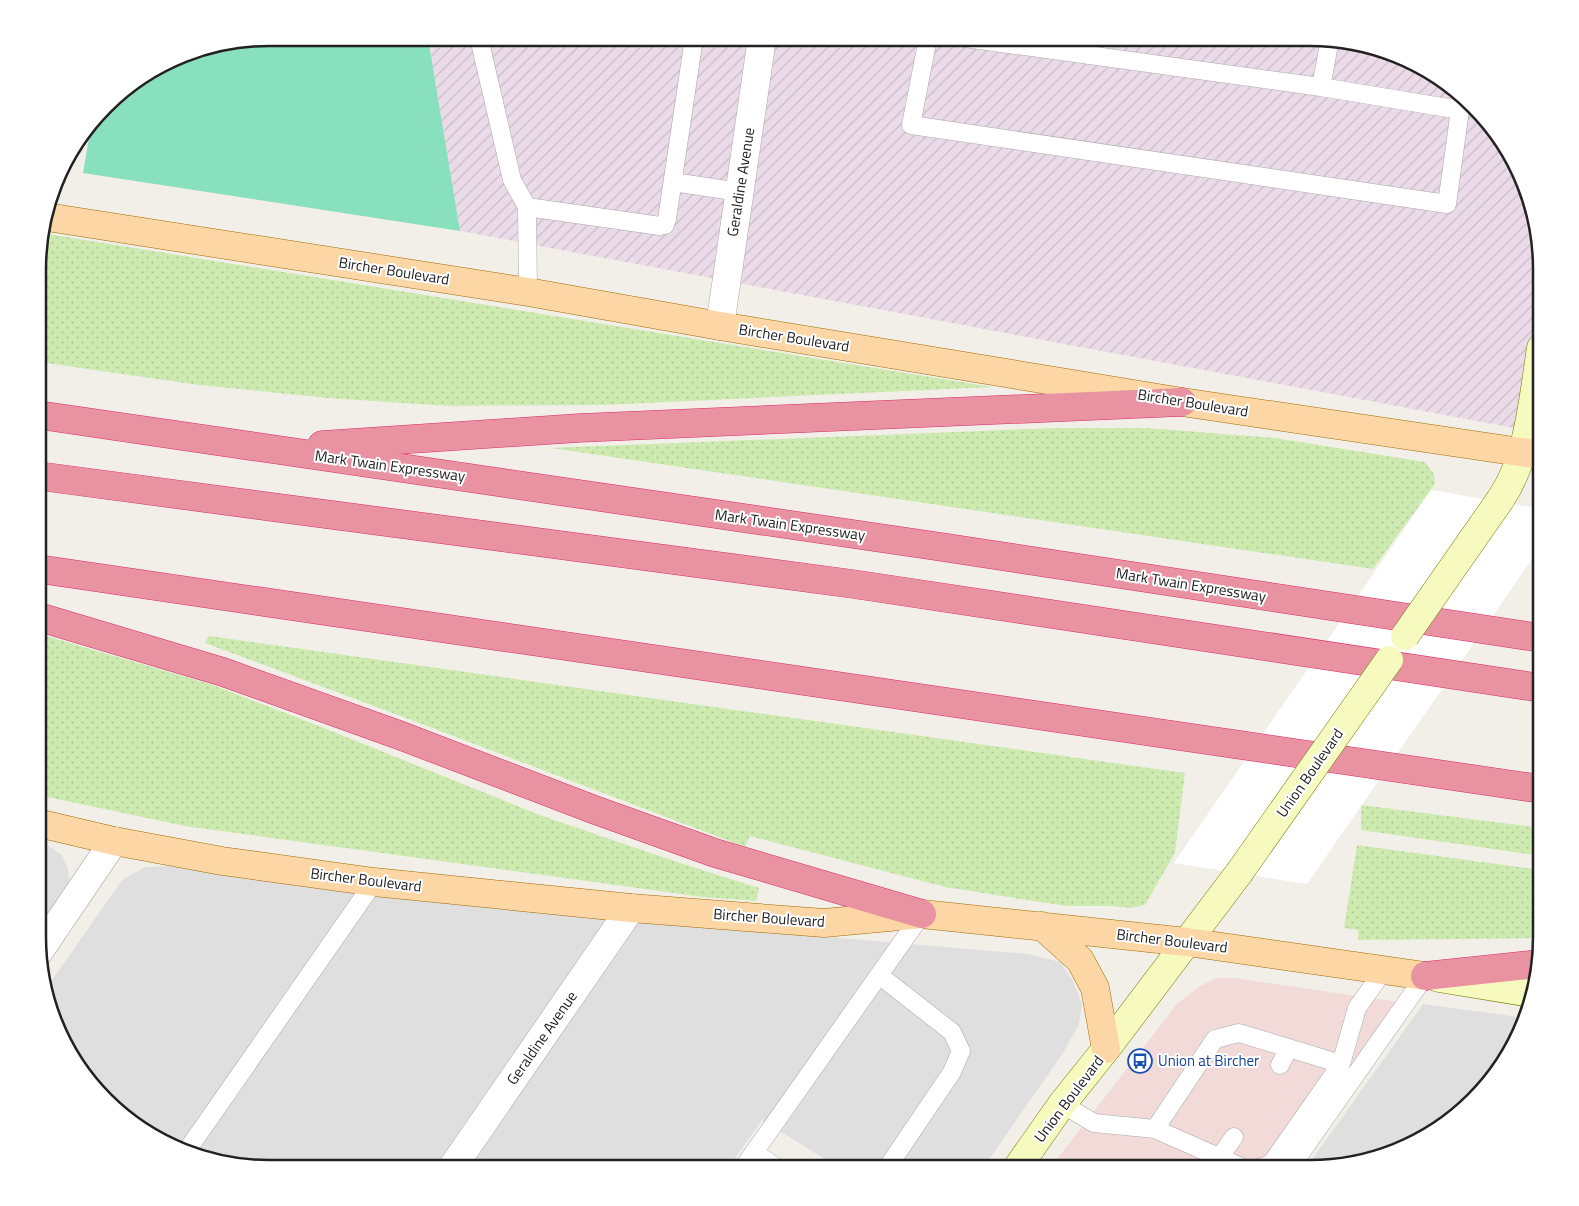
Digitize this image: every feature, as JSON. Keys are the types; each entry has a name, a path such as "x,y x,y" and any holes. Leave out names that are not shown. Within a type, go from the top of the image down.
{"highway":[{"path":"268,448 579,428 1182,402"},
{"name":"Mark Twain Expressway","path":"46,416 926,545 1533,637"},
{"path":"46,477 854,584 1533,687"},
{"path":"46,569 1533,788"},
{"path":"46,619 224,672 715,853 922,914"},
{"path":"1425,976 1531,965"}],"main road":[{"name":"Bircher Boulevard","path":"53,218 528,292 720,326 1182,402 1532,453"},
{"name":"Union Boulevard","path":"1023,1160 1062,1104 1239,873 1532,453"},
{"name":"Bircher Boulevard","path":"46,826 114,841 222,861 374,882 631,908 824,923 922,914 1187,942 1526,992"},
{"path":"1042,926 1080,960 1095,988 1106,1049"}],"street":[{"name":"Geraldine Avenue","path":"720,326 761,46"},
{"path":"46,941 114,841"},
{"name":"Geraldine Avenue","path":"458,1160 631,908"}],"lane":[{"path":"481,46 512,180 527,207 528,292"},
{"path":"527,207 660,226 665,225 693,46"},
{"path":"926,46 911,125 1447,204 1460,110 1322,87 1023,46"},
{"path":"1322,87 1329,47"},
{"path":"673,182 740,192"},
{"path":"191,1146 374,882"},
{"path":"748,1160 922,914"},
{"path":"1274,1160 1341,1064 1357,1008 1384,970"},
{"path":"879,975 952,1032 961,1051 952,1072 892,1160"},
{"path":"1296,1160 1425,976"},
{"path":"1155,1129 1215,1040 1239,1033 1341,1064"},
{"path":"1280,1064 1290,1048"},
{"path":"1062,1104 1094,1123 1155,1129 1225,1160"},
{"path":"1220,1158 1234,1137"},
{"path":"754,1152 766,1160"}],"shaded area":[{"path":"429,46 1310,46 1339,48 1368,54 1395,63 1409,69 1446,92 1468,111 1487,133 1510,170 1521,197 1531,240 1533,269 1533,432 460,231"},
{"path":"46,845 62,855 68,869 69,885 46,921"},
{"path":"169,866 429,899 678,924 1028,954 1060,962 1073,981 1082,1004 1079,1024 1063,1053 989,1160 826,1160 762,1120 734,1160 269,1160 240,1158 211,1152 184,1143 170,1137 133,1114 111,1095 92,1073 69,1036 58,1009 51,981 123,879 146,867"},
{"path":"1217,978 1234,978 1398,1002 1286,1160 1056,1160 1177,1004 1200,986"},
{"path":"1423,1004 1518,1017 1510,1036 1487,1073 1468,1095 1446,1114 1409,1137 1382,1148 1339,1158 1312,1160"}],"green space":[{"path":"269,46 429,46 460,231 83,173 89,137 111,111 145,84 170,69 197,58 240,48"},
{"path":"49,234 992,387 602,405 449,406 327,398 199,385 46,363 46,269"},
{"path":"1056,428 1147,428 1275,438 1425,462 1434,474 1435,484 1373,569 551,448"},
{"path":"46,636 210,684 537,814 759,888 756,901 703,897 185,826 46,797"},
{"path":"209,636 1185,773 1175,853 1145,905 1130,908 1066,906 945,887 750,836 745,847 205,643"},
{"path":"1361,805 1533,827 1533,855 1361,830"},
{"path":"1357,845 1533,869 1533,938 1358,940 1358,930 1344,928"}],"pier":[{"path":"1431,490 1533,508 1533,558 1307,884 1174,863"}],"place":[{"name":"Union at Bircher","path":"1140,1061"}]}
